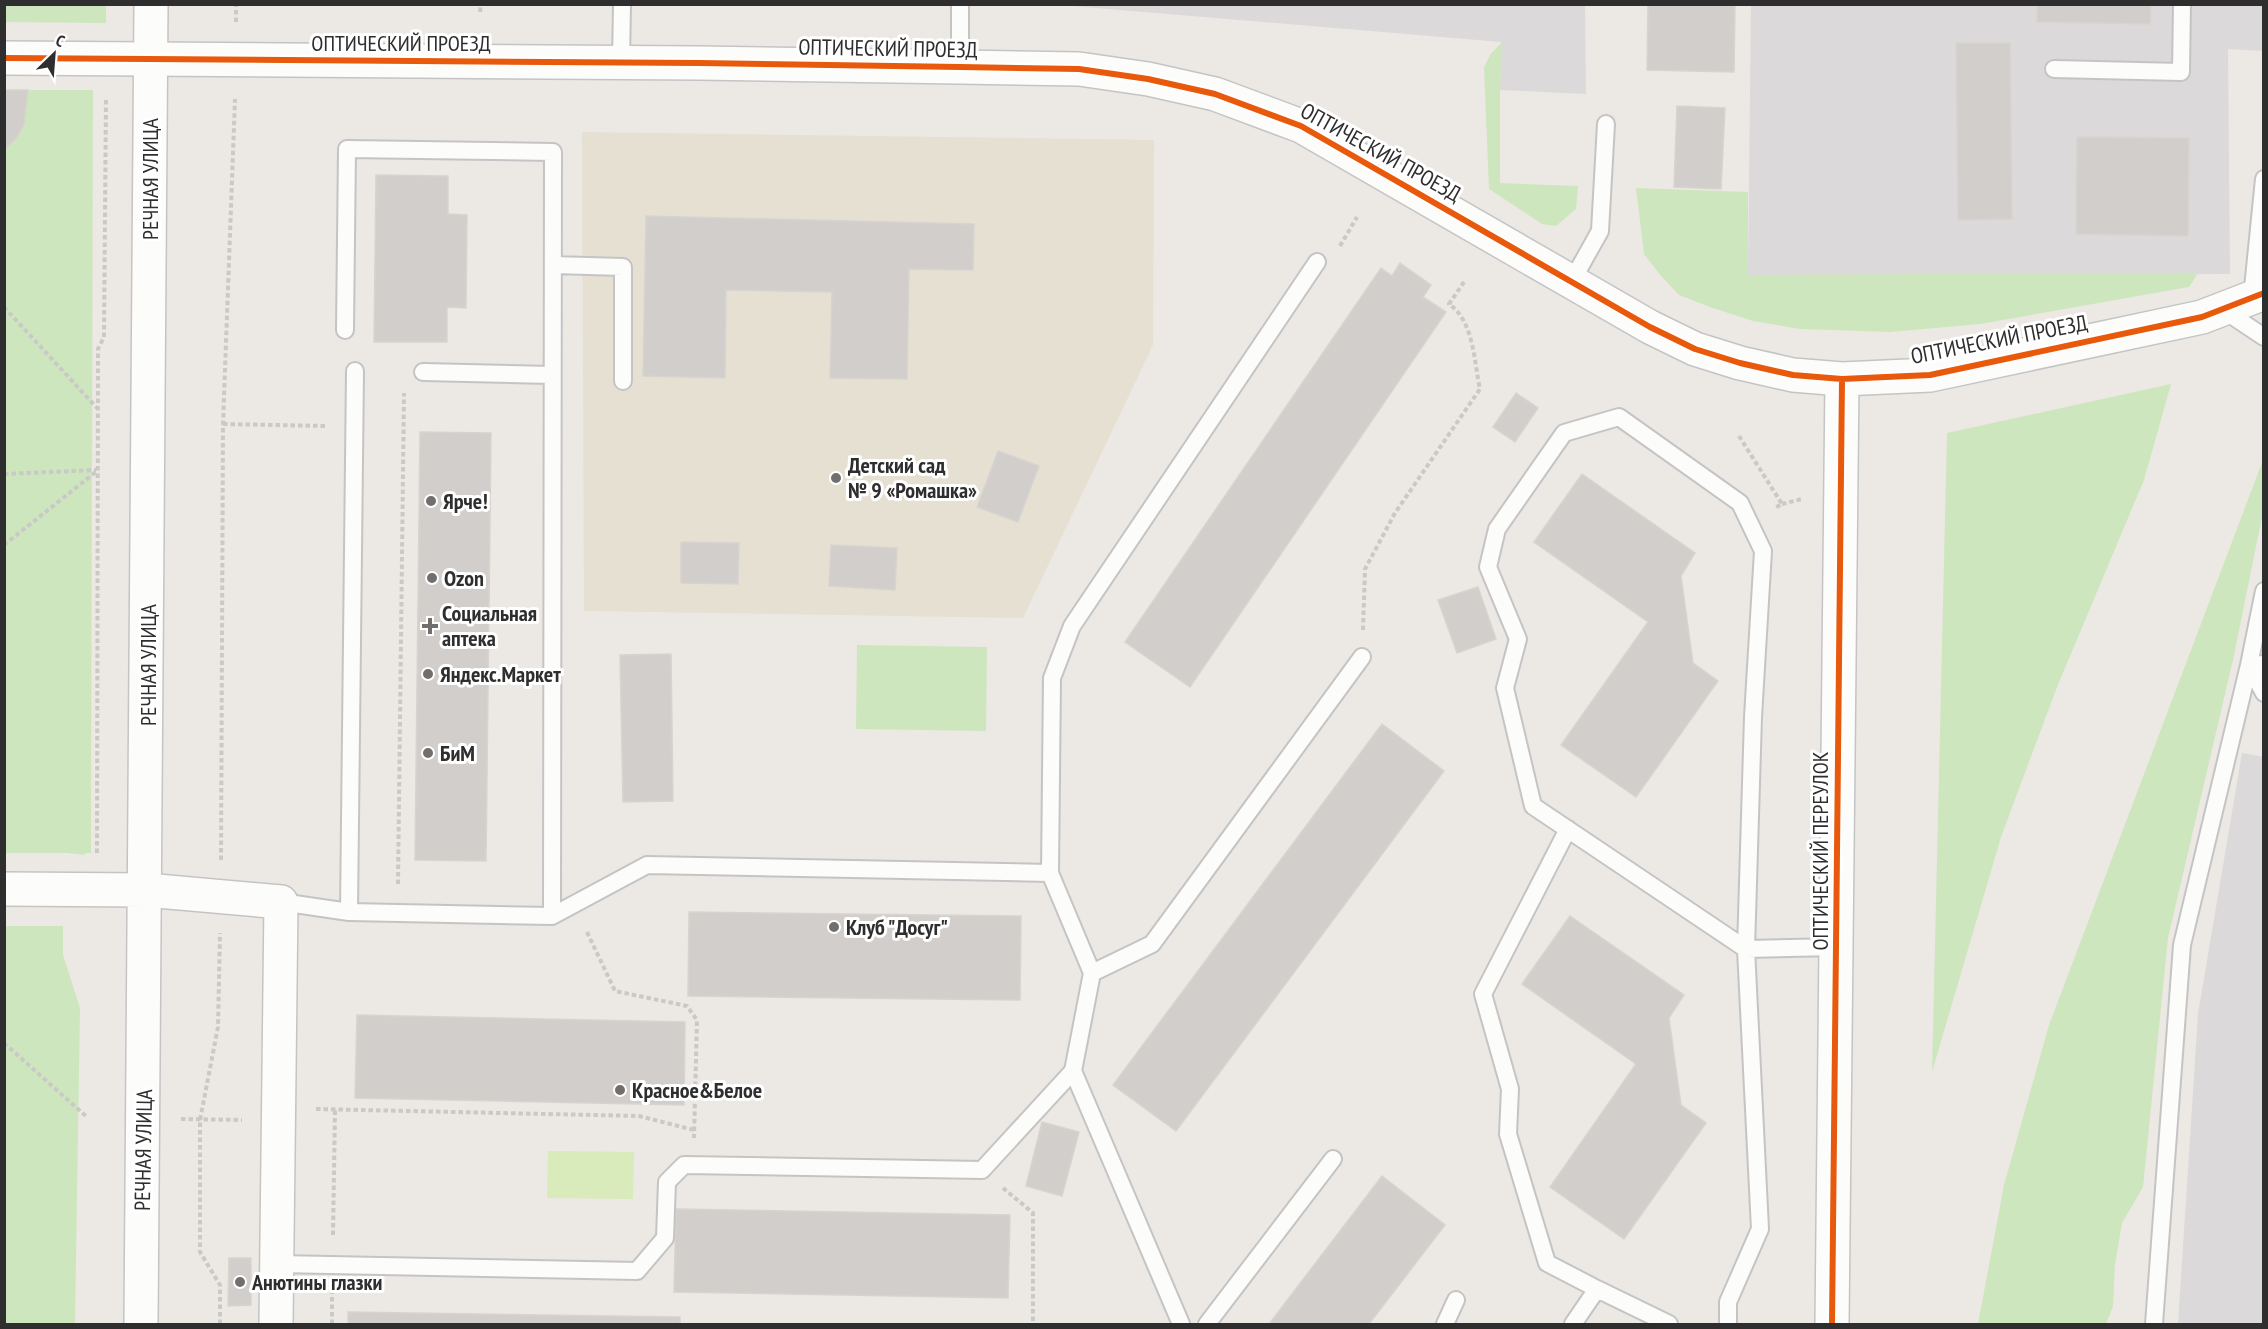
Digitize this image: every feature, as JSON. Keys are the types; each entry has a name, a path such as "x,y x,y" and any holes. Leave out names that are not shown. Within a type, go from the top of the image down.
{"street":[{"name":"РЕЧНАЯ УЛИЦА","path":"141,1324 151,4"},
{"name":"ОПТИЧЕСКИЙ ПРОЕЗД","path":"4,58 621,62 1079,69 1148,79 1215,94 1301,126 1650,327 1695,349 1740,363 1793,375 1842,379 1930,375 2202,317 2246,300"},
{"name":"ОПТИЧЕСКИЙ ПЕРЕУЛОК","path":"1832,1324 1842,379"},
{"path":"4,889 146,890 281,902 276,1324"}],"lane":[{"path":"621,62 622,4"},
{"path":"960,4 960,67"},
{"path":"2054,69 2181,72 2182,4"},
{"path":"1572,281 1600,231 1606,124"},
{"path":"345,330 347,149 553,152 552,916"},
{"path":"2264,179 2246,300 2264,337"},
{"path":"278,1264 637,1271 665,1238 667,1182 684,1165 982,1170 1073,1071 1092,973 1050,873 1052,678 1072,626 1317,262"},
{"path":"553,265 623,267 623,381"},
{"path":"350,912 355,371"},
{"path":"423,372 552,375"},
{"path":"1728,1324 1728,1302 1760,1229 1746,949 1753,717 1763,551 1740,503 1619,417 1564,433 1497,529 1488,567 1518,639 1505,688 1533,806 1746,949 1837,947"},
{"path":"2154,1324 2182,945 2256,665 2264,591"},
{"path":"1092,973 1152,944 1362,657"},
{"path":"2256,665 2264,693"},
{"path":"1568,829 1483,994 1510,1089 1508,1134 1547,1263 1669,1324"},
{"path":"281,902 350,912 552,916 647,865 1050,873"},
{"path":"1073,1071 1181,1324"},
{"path":"1207,1324 1333,1159"},
{"path":"1573,1324 1597,1289"},
{"path":"1445,1324 1456,1300"}],"path":[{"path":"236,4 236,24"},
{"path":"480,12 481,4"},
{"path":"97,857 98,349 104,337 106,94"},
{"path":"220,1324 220,1285 200,1252 200,1120 218,1027 223,424 235,99"},
{"path":"1362,657 1365,569 1395,513 1480,389 1468,332 1458,310 1449,304 1464,282"},
{"path":"4,307 98,409"},
{"path":"398,913 404,384"},
{"path":"223,424 355,427"},
{"path":"4,474 97,470"},
{"path":"4,545 97,470"},
{"path":"574,904 615,991 687,1006 697,1020 693,1165"},
{"path":"4,1043 87,1117"},
{"path":"178,1119 200,1120 335,1110 639,1116 694,1130"},
{"path":"332,1324 335,1110"},
{"path":"982,1170 1033,1213 1033,1324"}],"shaded area":[{"path":"1072,4 1585,5 1586,94 1500,90 1501,42 1072,6"},
{"path":"744,5 1072,5 1072,6"},
{"path":"1751,5 2263,5 2263,51 2228,49 2230,274 1748,275"},
{"name":"Детский сад № 9 «Ромашка»","path":"582,132 1154,140 1153,345 1023,618 584,611"},
{"path":"2242,753 2264,757 2263,1324 2178,1324 2198,1014"}],"green space":[{"path":"4,5 106,5 106,23 5,22"},
{"path":"1502,42 1500,183 1578,186 1576,209 1556,226 1542,224 1489,189 1484,68 1490,55"},
{"path":"5,90 93,90 91,853 85,853 85,855 5,853"},
{"path":"1636,188 1748,192 1748,275 2198,273 2189,287 1980,324 1890,332 1800,329 1753,321 1679,295 1644,254"},
{"path":"2171,384 2144,480 2057,687 2001,837 1932,1072 1947,433"},
{"path":"2263,460 2263,512 2233,660 2168,938 2143,1187 2122,1223 2115,1264 2113,1306 2106,1324 1978,1324 2004,1185 2049,1025"},
{"path":"857,645 987,647 986,731 856,729"},
{"path":"5,926 63,926 63,955 80,1008 75,1324 5,1324"},
{"path":"548,1151 634,1152 633,1199 547,1198"}],"building":[{"path":"1648,4 1735,4 1734,72 1647,70"},
{"path":"2037,4 2151,4 2150,24 2037,22"},
{"path":"1956,43 2010,43 2012,219 1958,220"},
{"path":"4,90 28,90 24,125 17,137 4,150"},
{"path":"1677,106 1725,108 1721,189 1674,187"},
{"path":"2077,137 2189,138 2188,236 2076,234"},
{"path":"376,175 448,176 448,214 467,215 466,308 447,307 447,342 374,342"},
{"path":"646,216 974,224 973,270 909,269 907,379 830,378 832,292 726,290 725,378 643,376"},
{"path":"1400,263 1431,285 1423,297 1446,312 1190,687 1125,642 1381,268 1392,276"},
{"path":"1516,393 1538,408 1515,442 1493,427"},
{"path":"420,432 491,433 486,861 415,860"},
{"path":"998,451 1039,466 1018,522 977,507"},
{"path":"1582,474 1695,553 1681,576 1693,663 1718,681 1636,797 1561,745 1648,622 1534,542"},
{"path":"681,542 739,543 738,584 681,583"},
{"path":"831,545 897,548 895,590 829,586"},
{"path":"1478,587 1496,639 1457,653 1438,600"},
{"path":"671,654 673,801 623,802 620,655"},
{"path":"1382,724 1444,771 1176,1131 1113,1085"},
{"path":"689,912 1021,916 1020,1000 688,996"},
{"path":"1570,916 1684,995 1669,1018 1681,1105 1706,1123 1624,1239 1550,1187 1636,1064 1522,984"},
{"path":"357,1015 685,1022 684,1105 355,1098"},
{"path":"1042,1122 1079,1132 1062,1196 1026,1186"},
{"path":"1382,1176 1445,1225 1369,1324 1269,1324"},
{"path":"676,1209 1010,1215 1008,1298 674,1292"},
{"name":"Анютины глазки","path":"229,1258 251,1258 251,1305 228,1306"},
{"path":"348,1312 680,1317 680,1324 348,1324"}],"cycle path":[{"path":"4,58 699,63 1079,69 1148,79 1215,94 1301,126 1650,327 1695,349 1740,363 1793,375 1842,379 1930,375 2202,317 2264,293"},
{"path":"1832,1324 1842,379"}],"place":[{"name":"Детский сад № 9 «Ромашка»","path":"836,478"},
{"name":"Ярче!","path":"431,501"},
{"name":"Ozon","path":"432,578"},
{"name":"Социальная аптека","path":"430,626"},
{"name":"Яндекс.Маркет","path":"428,674"},
{"name":"БиМ","path":"428,753"},
{"name":"Клуб \"Досуг\"","path":"834,927"},
{"name":"Красное&Белое","path":"620,1090"},
{"name":"Анютины глазки","path":"240,1282"}]}
